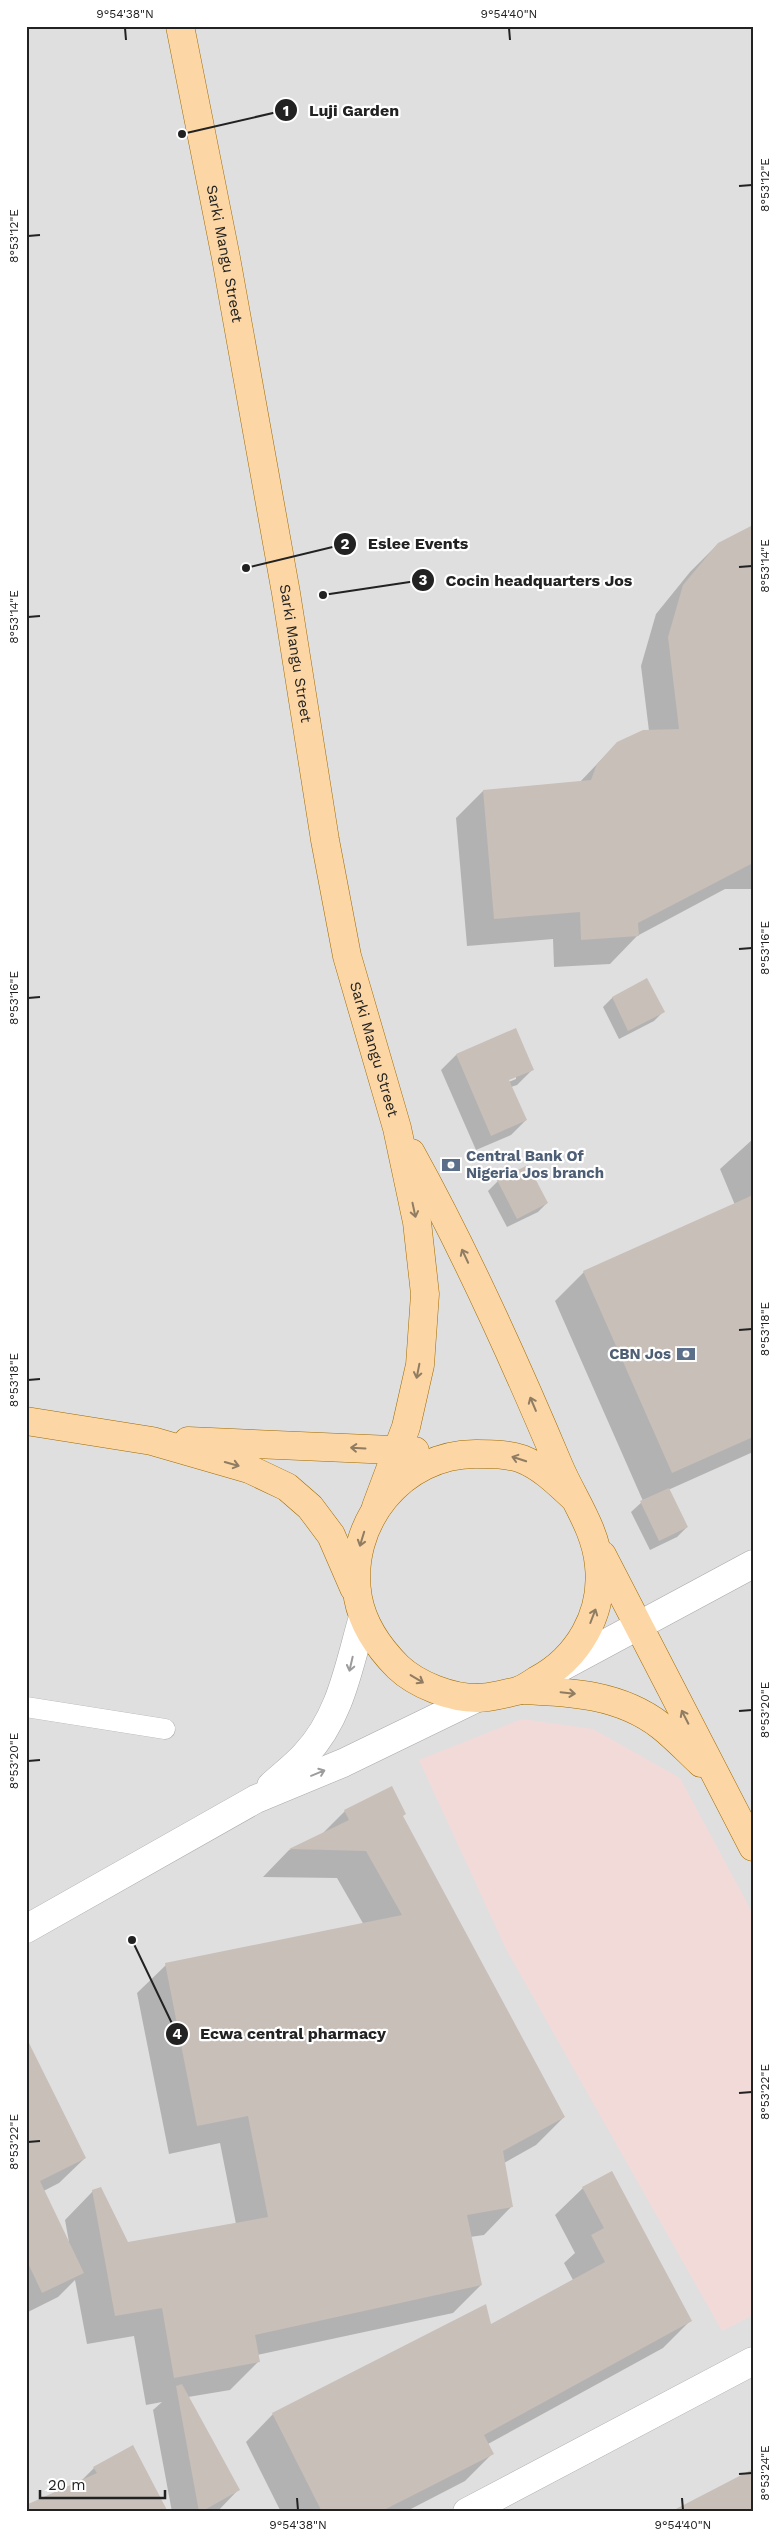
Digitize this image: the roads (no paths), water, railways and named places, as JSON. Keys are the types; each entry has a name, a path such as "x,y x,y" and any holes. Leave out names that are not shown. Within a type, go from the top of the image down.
{"main road":[{"name":"Sarki Mangu Street","path":"180,26 226,258 286,592 325,840 347,956 397,1128"},
{"path":"361,1606 359,1546 406,1427 420,1365 425,1294 417,1222 397,1128"},
{"path":"397,1128 446,1216 510,1352 572,1497 586,1520 714,1776 753,1847"},
{"path":"26,1421 152,1441 249,1469 287,1487 310,1507 331,1535 372,1636 400,1668 436,1690 477,1698 520,1690 567,1692 604,1698 634,1709 660,1726 714,1776"},
{"path":"152,1441 258,1443 459,1454 501,1454 523,1459 541,1469 572,1497"},
{"path":"376,1507 405,1477 430,1463 459,1454"},
{"path":"520,1690 556,1670 575,1649 589,1626 597,1607 600,1584 596,1542"}],"street":[{"path":"556,1670 753,1564"},
{"path":"256,1799 306,1754 329,1721 346,1684 361,1606"},
{"path":"26,1929 256,1799 343,1763 477,1698"},
{"path":"467,2512 753,2362"}],"lane":[{"path":"26,1707 165,1730"}],"place":[{"name":"Luji Garden","path":"182,134"},
{"name":"Eslee Events","path":"246,568"},
{"name":"Cocin headquarters Jos","path":"323,595"},
{"name":"Central Bank Of Nigeria Jos branch","path":"451,1165"},
{"name":"CBN Jos","path":"686,1354"},
{"name":"Ecwa central pharmacy","path":"132,1940"}]}
